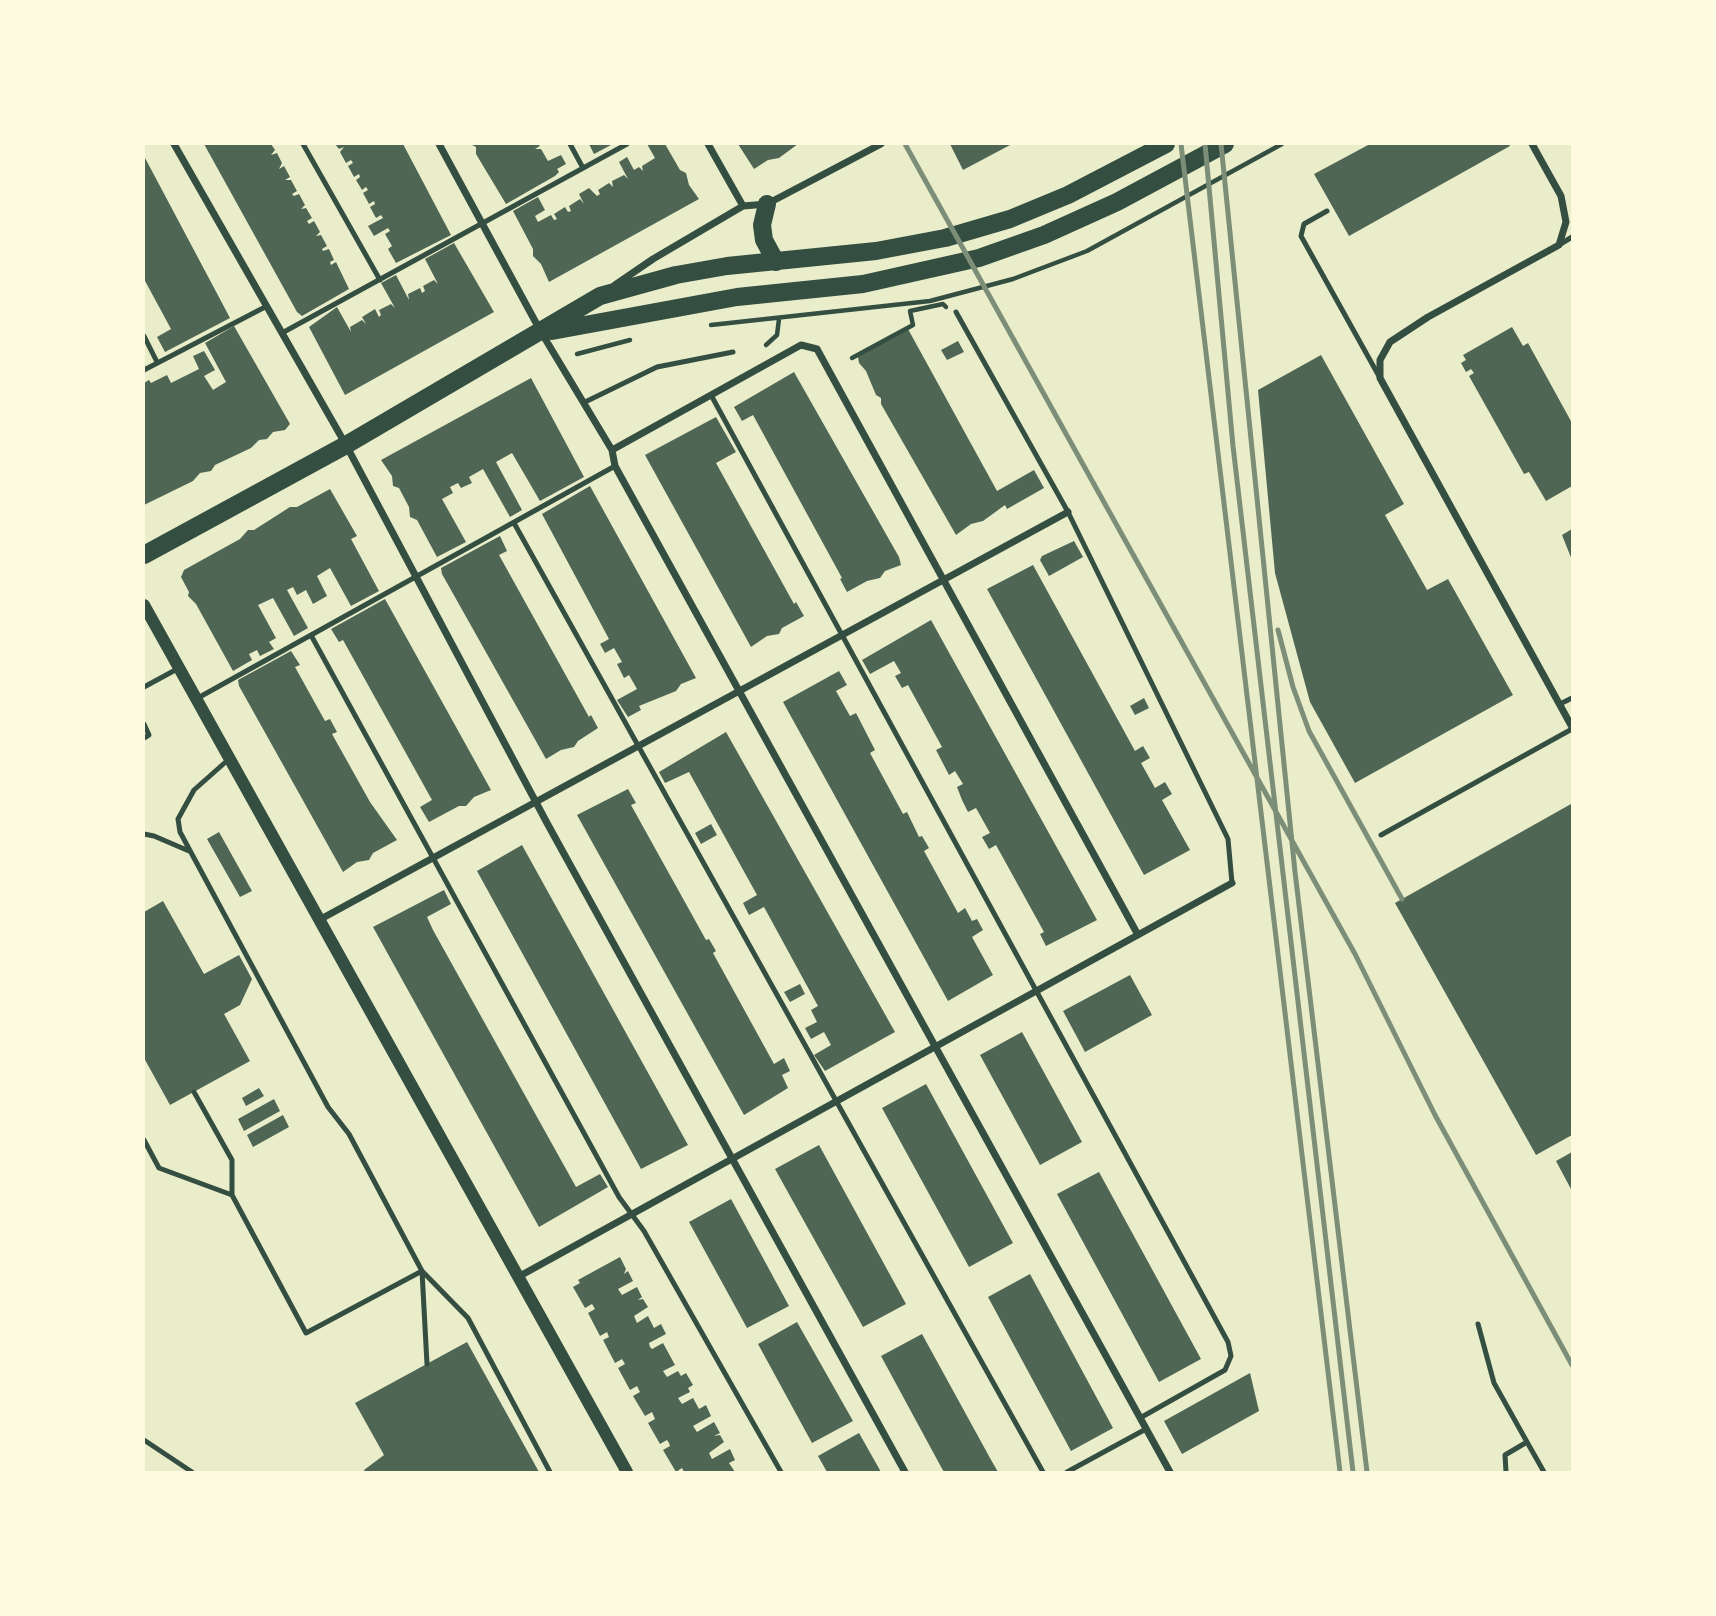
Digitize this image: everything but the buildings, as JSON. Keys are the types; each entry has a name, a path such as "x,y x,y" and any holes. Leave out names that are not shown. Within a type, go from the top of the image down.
{"main road":[{"path":"144,555 346,445 600,296 676,275 876,251 945,238 1010,219 1068,195 1166,144"},
{"path":"541,332 737,297 863,284 979,258 1044,235 1117,202 1225,144"},
{"path":"767,204 762,225 764,240 776,262"}],"street":[{"path":"174,144 346,445 536,802 905,1472"},
{"path":"439,144 541,332 612,450 615,466 937,1046 950,1079 1170,1472"},
{"path":"708,144 743,206"},
{"path":"600,296 653,259 743,206 767,204 866,147 881,144"},
{"path":"1532,144 1561,196 1566,222 1559,245 1428,317 1390,342 1380,360 1380,378 1573,728"},
{"path":"612,450 801,345 817,349 1139,935"},
{"path":"319,920 1068,512"},
{"path":"144,605 627,1472"},
{"path":"518,1277 1232,883"}],"lane":[{"path":"303,144 380,279"},
{"path":"570,144 583,168"},
{"path":"282,333 627,144"},
{"path":"1328,211 1304,224 1301,236 1380,378"},
{"path":"1559,245 1573,237"},
{"path":"144,370 267,306"},
{"path":"956,312 1068,512 1228,839 1232,883"},
{"path":"144,336 157,362"},
{"path":"583,403 657,367 733,352"},
{"path":"711,395 1228,1342 1231,1356 1225,1370 1140,1418"},
{"path":"196,699 312,637 615,466"},
{"path":"514,523 636,747 1043,1472"},
{"path":"312,637 631,1214 644,1231 780,1472"},
{"path":"144,687 179,668"},
{"path":"1560,704 1573,698"},
{"path":"144,724 149,735 144,738"},
{"path":"1381,835 1573,728"},
{"path":"229,759 194,790 178,819 180,832 328,1107 349,1134 422,1271 468,1318 550,1472"},
{"path":"144,834 191,852"},
{"path":"194,1092 232,1160 232,1195 306,1333 422,1271"},
{"path":"144,1140 159,1168 232,1195"},
{"path":"422,1271 427,1364"},
{"path":"1478,1324 1494,1383 1544,1472"},
{"path":"1067,1472 1146,1429"},
{"path":"144,1440 192,1472"},
{"path":"1506,1472 1505,1455 1527,1442"}],"path":[{"path":"852,358 913,325 910,311 943,304 956,312"},
{"path":"777,335 779,320"}],"railway":[{"path":"905,144 1355,954 1435,1115 1572,1365"},
{"path":"1181,144 1340,1472"},
{"path":"1205,144 1233,446 1353,1472"},
{"path":"1221,144 1295,872 1367,1472"},
{"path":"1278,630 1293,687 1309,731 1402,899"}]}
